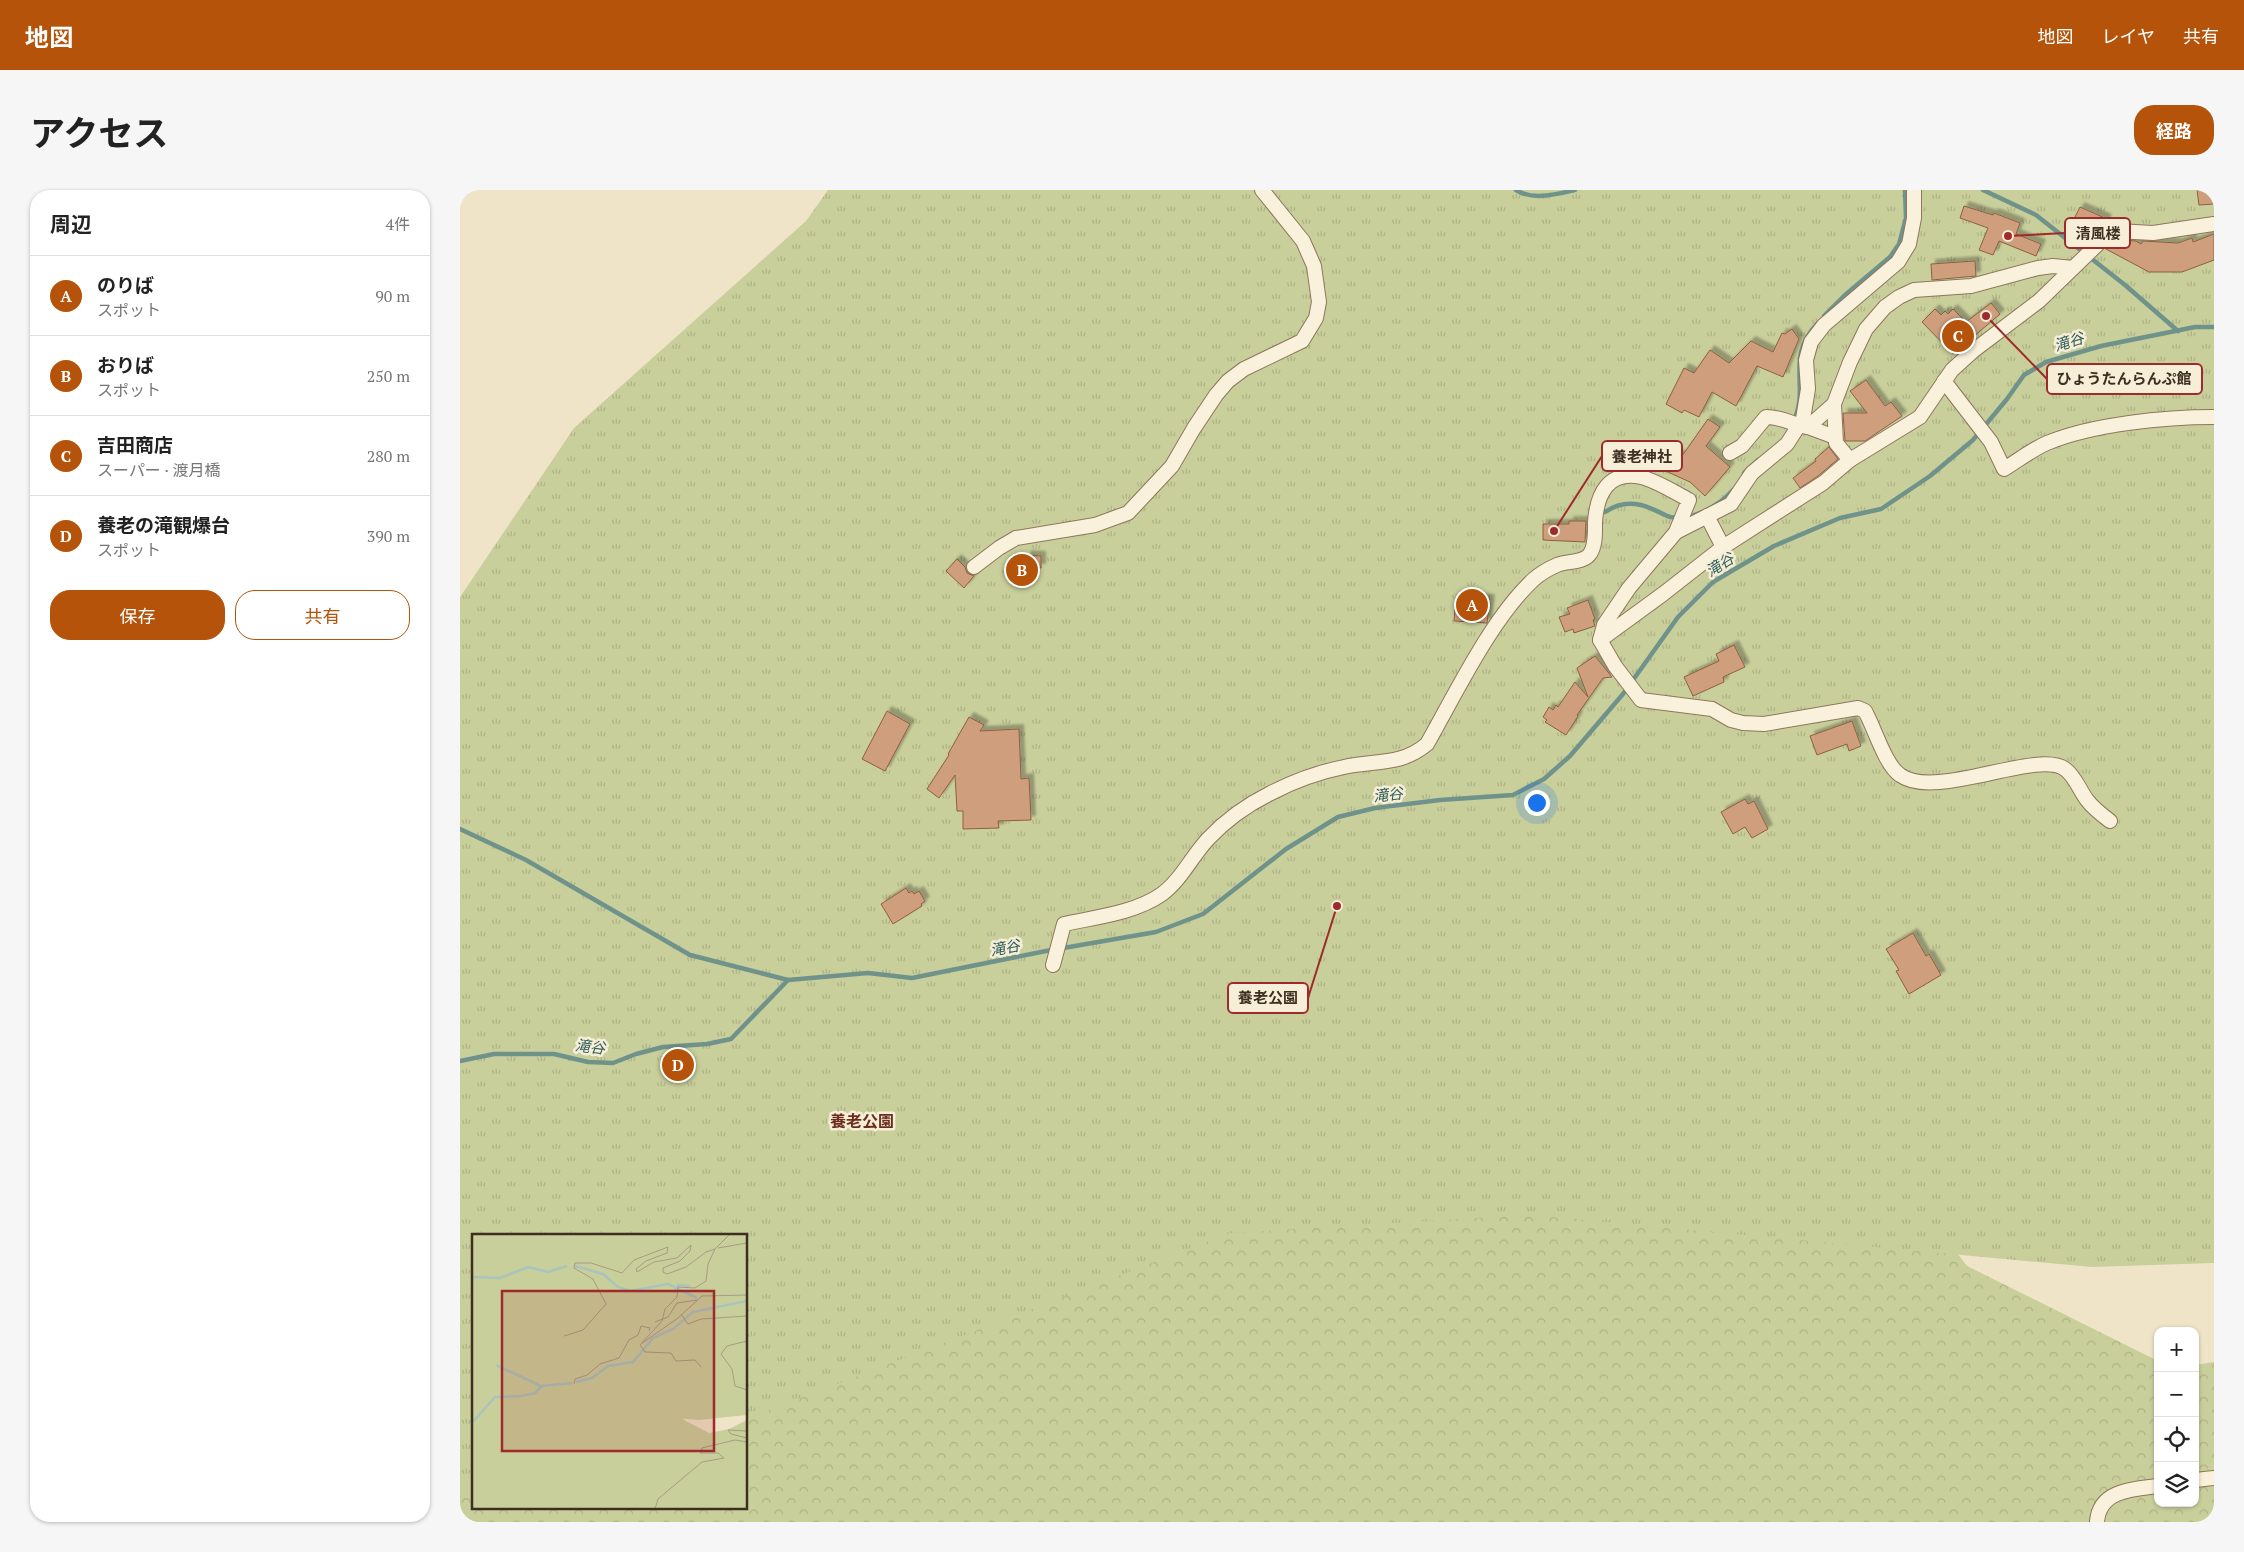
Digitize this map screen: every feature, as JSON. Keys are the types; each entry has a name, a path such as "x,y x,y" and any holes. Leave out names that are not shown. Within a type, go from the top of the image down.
{"street":[{"path":"974,567 998,548 1016,538 1095,525 1128,513 1172,466 1194,428 1216,395 1228,381 1244,369 1302,341 1316,318 1320,302 1314,266 1303,241 1262,190"},
{"path":"1676,532 1731,504 1752,473 1787,444 1798,424 1803,419 1808,389 1806,360 1811,342 1824,325 1898,262 1909,244 1914,218 1914,190"},
{"path":"1600,640 1723,548 1823,483 1850,460 1920,417 1952,370 1973,350 2039,301 2094,247 2117,231 2153,233 2214,224"},
{"path":"1850,460 1836,443 1834,404 1850,362 1866,330 1885,307 1899,296 1914,290 1971,286 2038,268 2076,265"},
{"path":"1944,381 1991,442 2004,469 2031,451 2049,442 2075,435 2134,424 2214,417"},
{"path":"1798,424 1834,404"},
{"path":"1730,453 1742,446 1766,417 1780,417 1835,438"},
{"path":"1053,966 1064,924 1120,912 1149,902 1164,893 1208,839 1235,815 1268,794 1343,767 1402,759 1415,755 1421,750 1427,744 1490,636 1514,601 1536,578 1557,565 1589,555 1593,546 1600,498 1608,482 1621,477 1642,477 1689,500 1676,532 1629,588 1604,624 1600,640 1615,666 1641,700 1712,710 1731,720 1743,723 1764,724 1858,708 1867,714 1891,764 1900,775 1916,781 1935,782 2030,766 2059,767 2065,769 2088,801 2110,822"},
{"path":"1707,516 1723,548"},
{"path":"2199,1480 2214,1478"},
{"path":"2096,1522 2103,1503 2114,1494 2131,1489 2154,1486"}],"green space":[{"name":"養老公園","path":"828,190 2214,190 2214,1263 2092,1267 1528,1215 1230,1233 748,1418 748,1234 472,1234 472,1488 460,1486 460,597 574,428 806,221"},
{"path":"1829,1084 1967,1266 2154,1359 2154,1507 2199,1507 2199,1364 2214,1362 2214,1522 460,1522 460,1121"}],"building":[{"path":"2197,190 2214,190 2214,204 2199,205"},
{"path":"1964,206 1993,215 1994,213 2020,223 2016,234 2041,244 2036,256 1999,241 1993,255 1979,250 1988,228 1960,218"},
{"path":"2080,207 2107,219 2103,229 2096,234 2072,223"},
{"path":"2214,234 2214,260 2182,272 2149,272 2106,249 2121,240 2136,241 2141,244 2143,241 2178,243 2192,238 2193,242"},
{"path":"1975,261 1976,276 1932,280 1931,264"},
{"path":"1991,303 2000,314 1953,354 1922,322 1935,309 1941,315 1945,311 1948,314 1953,309 1966,322"},
{"path":"1792,329 1799,339 1783,377 1757,366 1736,406 1712,392 1699,417 1684,410 1682,413 1666,404 1684,368 1694,373 1710,350 1729,363 1751,341 1773,352 1782,333 1785,334"},
{"path":"1866,380 1885,406 1891,402 1902,416 1865,441 1845,441 1843,413 1867,413 1850,391"},
{"path":"1708,419 1720,427 1706,446 1730,467 1705,496 1690,482 1661,469 1669,450 1682,456"},
{"path":"1829,447 1838,459 1800,488 1793,478 1816,461 1815,459"},
{"path":"1569,521 1586,521 1585,542 1543,540 1543,524 1569,524"},
{"path":"1027,555 1041,556 1041,568 1026,567"},
{"path":"957,559 965,567 967,573 974,576 964,588 946,571"},
{"path":"1456,597 1490,599 1487,623 1454,621"},
{"path":"1588,600 1595,619 1593,620 1595,626 1574,633 1573,629 1565,632 1559,617 1570,614 1567,608"},
{"path":"1734,645 1745,667 1723,677 1724,682 1693,696 1684,677 1719,661 1716,654"},
{"path":"1595,656 1612,677 1603,678 1577,715 1566,735 1545,722 1547,720 1543,717 1549,707 1553,710 1556,705 1558,707 1575,682 1588,697 1577,668"},
{"path":"887,711 910,724 885,771 862,759"},
{"path":"969,717 984,725 980,731 1019,729 1021,779 1029,778 1031,820 998,821 999,828 963,829 963,811 957,811 955,775 939,798 927,789 949,755"},
{"path":"1852,721 1861,746 1849,751 1847,744 1817,755 1810,736"},
{"path":"1745,799 1748,804 1754,801 1768,829 1752,838 1745,827 1733,834 1721,812"},
{"path":"906,888 909,893 912,891 914,894 919,891 925,901 921,904 922,906 893,924 881,904"},
{"path":"1913,933 1926,956 1929,954 1941,975 1909,994 1896,971 1899,970 1886,949"}],"waterway":[{"path":"1516,190 1537,196 1553,195 1575,190"},
{"path":"1824,316 1845,295 1890,257 1899,244 1906,218 1905,190"},
{"path":"1983,190 2036,215 2125,285 2178,331"},
{"path":"1793,422 1800,397 1802,349 1807,337 1817,324"},
{"name":"滝谷","path":"460,1061 494,1054 554,1054 588,1062 613,1063 636,1054 663,1047 707,1044 731,1039 788,980 868,973 912,978 1046,951 1156,932 1203,914 1286,849 1338,817 1375,808 1440,800 1513,795 1544,779 1570,756 1623,694 1678,617 1713,582 1774,546 1840,518 1881,509 1930,476 1973,440 2024,375 2046,362 2101,346 2195,327 2214,327"},
{"path":"1744,473 1758,460"},
{"path":"1605,512 1616,506 1634,504 1646,506 1670,517 1687,517 1713,507 1733,490"},
{"path":"460,829 526,860 690,955 788,980"}],"place":[{"name":"清風楼","path":"2008,236"},
{"name":"ひょうたんらんぷ館","path":"1986,316"},
{"name":"吉田商店","path":"1958,336"},
{"name":"養老神社","path":"1554,531"},
{"name":"おりば","path":"1022,570"},
{"name":"のりば","path":"1472,605"},
{"name":"養老公園","path":"1337,906"},
{"name":"養老の滝観爆台","path":"678,1065"}],"district":[{"name":"養老公園","path":"862,1121"}]}
